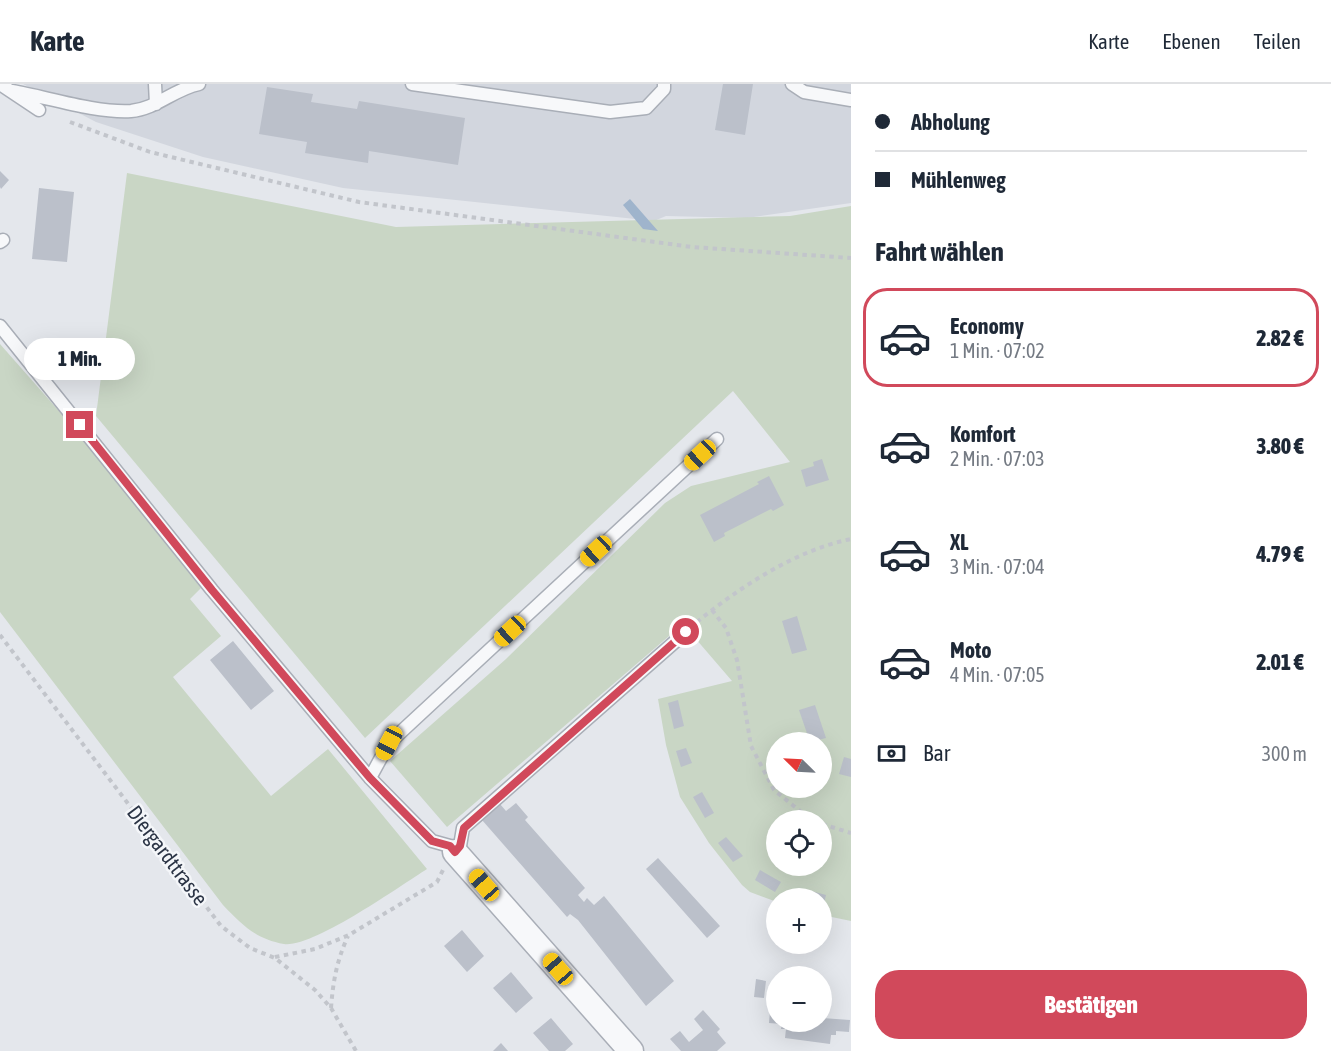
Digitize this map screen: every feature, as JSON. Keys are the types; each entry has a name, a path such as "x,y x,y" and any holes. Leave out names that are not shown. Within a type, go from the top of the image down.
{"street":[{"path":"455,852 631,1051"}],"lane":[{"path":"0,84 39,110"},
{"path":"155,84 156,104"},
{"path":"12,90 94,107 131,111 156,104 181,88 199,84"},
{"path":"412,84 610,112 646,108 664,88 664,84"},
{"path":"792,84 804,92 851,100"},
{"path":"0,326 212,590 370,778 432,841 450,846 455,852 460,846 464,828 686,632"},
{"path":"370,778 389,743 717,439"}],"path":[{"path":"39,110 150,152 359,202 693,247 851,258"},
{"path":"799,810 774,789 751,746 737,660 726,628 712,610 746,586 787,562 851,539"},
{"name":"Diergardttrasse","path":"0,635 221,926 250,948 274,958 315,990 331,1008 356,1051"},
{"path":"832,827 851,832"},
{"path":"274,958 315,949 349,935 437,882 448,858 455,852"},
{"path":"331,1008 333,979 338,959 349,935"}],"shaded area":[{"path":"23,84 851,84 851,203 747,218 666,216 654,221 343,188 203,157 96,122"}],"green space":[{"path":"127,173 396,227 790,216 851,206 851,921 832,917 832,888 766,888 766,898 750,892 709,843 680,797 666,745 658,699 732,681 683,624 447,827 390,761 506,659 665,503 691,486 790,462 733,391 365,738 96,416"},
{"path":"0,344 66,419 201,588 190,599 221,636 173,677 271,796 328,749 427,869 335,927 297,943 274,942 257,935 223,905 0,612"}],"water":[{"path":"630,199 658,231 643,229 623,205"}],"building":[{"path":"723,84 753,84 745,135 715,130"},
{"path":"267,87 313,94 311,102 357,109 359,101 465,118 458,165 369,151 368,163 305,153 307,142 259,134"},
{"path":"0,171 9,180 1,189 0,187"},
{"path":"39,188 74,192 67,262 32,259"},
{"path":"822,459 829,480 806,487 801,470 814,466 813,462"},
{"path":"769,476 784,505 773,511 771,509 724,533 725,536 714,542 700,515 759,484 757,482"},
{"path":"797,616 807,650 792,654 782,621"},
{"path":"233,641 274,691 251,710 210,660"},
{"path":"678,700 684,726 674,729 668,703"},
{"path":"815,705 824,732 807,732 799,710"},
{"path":"686,748 692,763 681,767 676,751"},
{"path":"844,757 851,759 851,777 839,774"},
{"path":"702,792 714,813 705,818 693,797"},
{"path":"516,803 528,817 525,820 585,888 578,895 584,902 587,898 594,905 604,896 674,981 646,1006 578,920 570,914 567,917 482,820 500,804 506,811"},
{"path":"726,837 743,856 733,862 718,843"},
{"path":"658,858 720,926 707,938 646,869"},
{"path":"760,870 766,873 766,876 781,882 777,888 768,888 755,880"},
{"path":"462,930 484,956 467,972 444,946"},
{"path":"511,972 533,998 516,1013 493,988"},
{"path":"756,979 766,981 764,998 754,997"},
{"path":"703,1010 720,1029 717,1032 726,1043 717,1051 681,1051 670,1039 680,1031 689,1042 703,1030 694,1019"},
{"path":"551,1018 573,1044 565,1051 549,1051 533,1033"},
{"path":"832,1019 850,1020 849,1032 836,1031 836,1035 831,1035 830,1044 785,1038 786,1032 832,1032"},
{"path":"501,1043 508,1051 493,1051"}],"route":[{"path":"80,425 212,590 370,778 432,841 450,846 455,852 460,846 464,828 686,632"}]}
